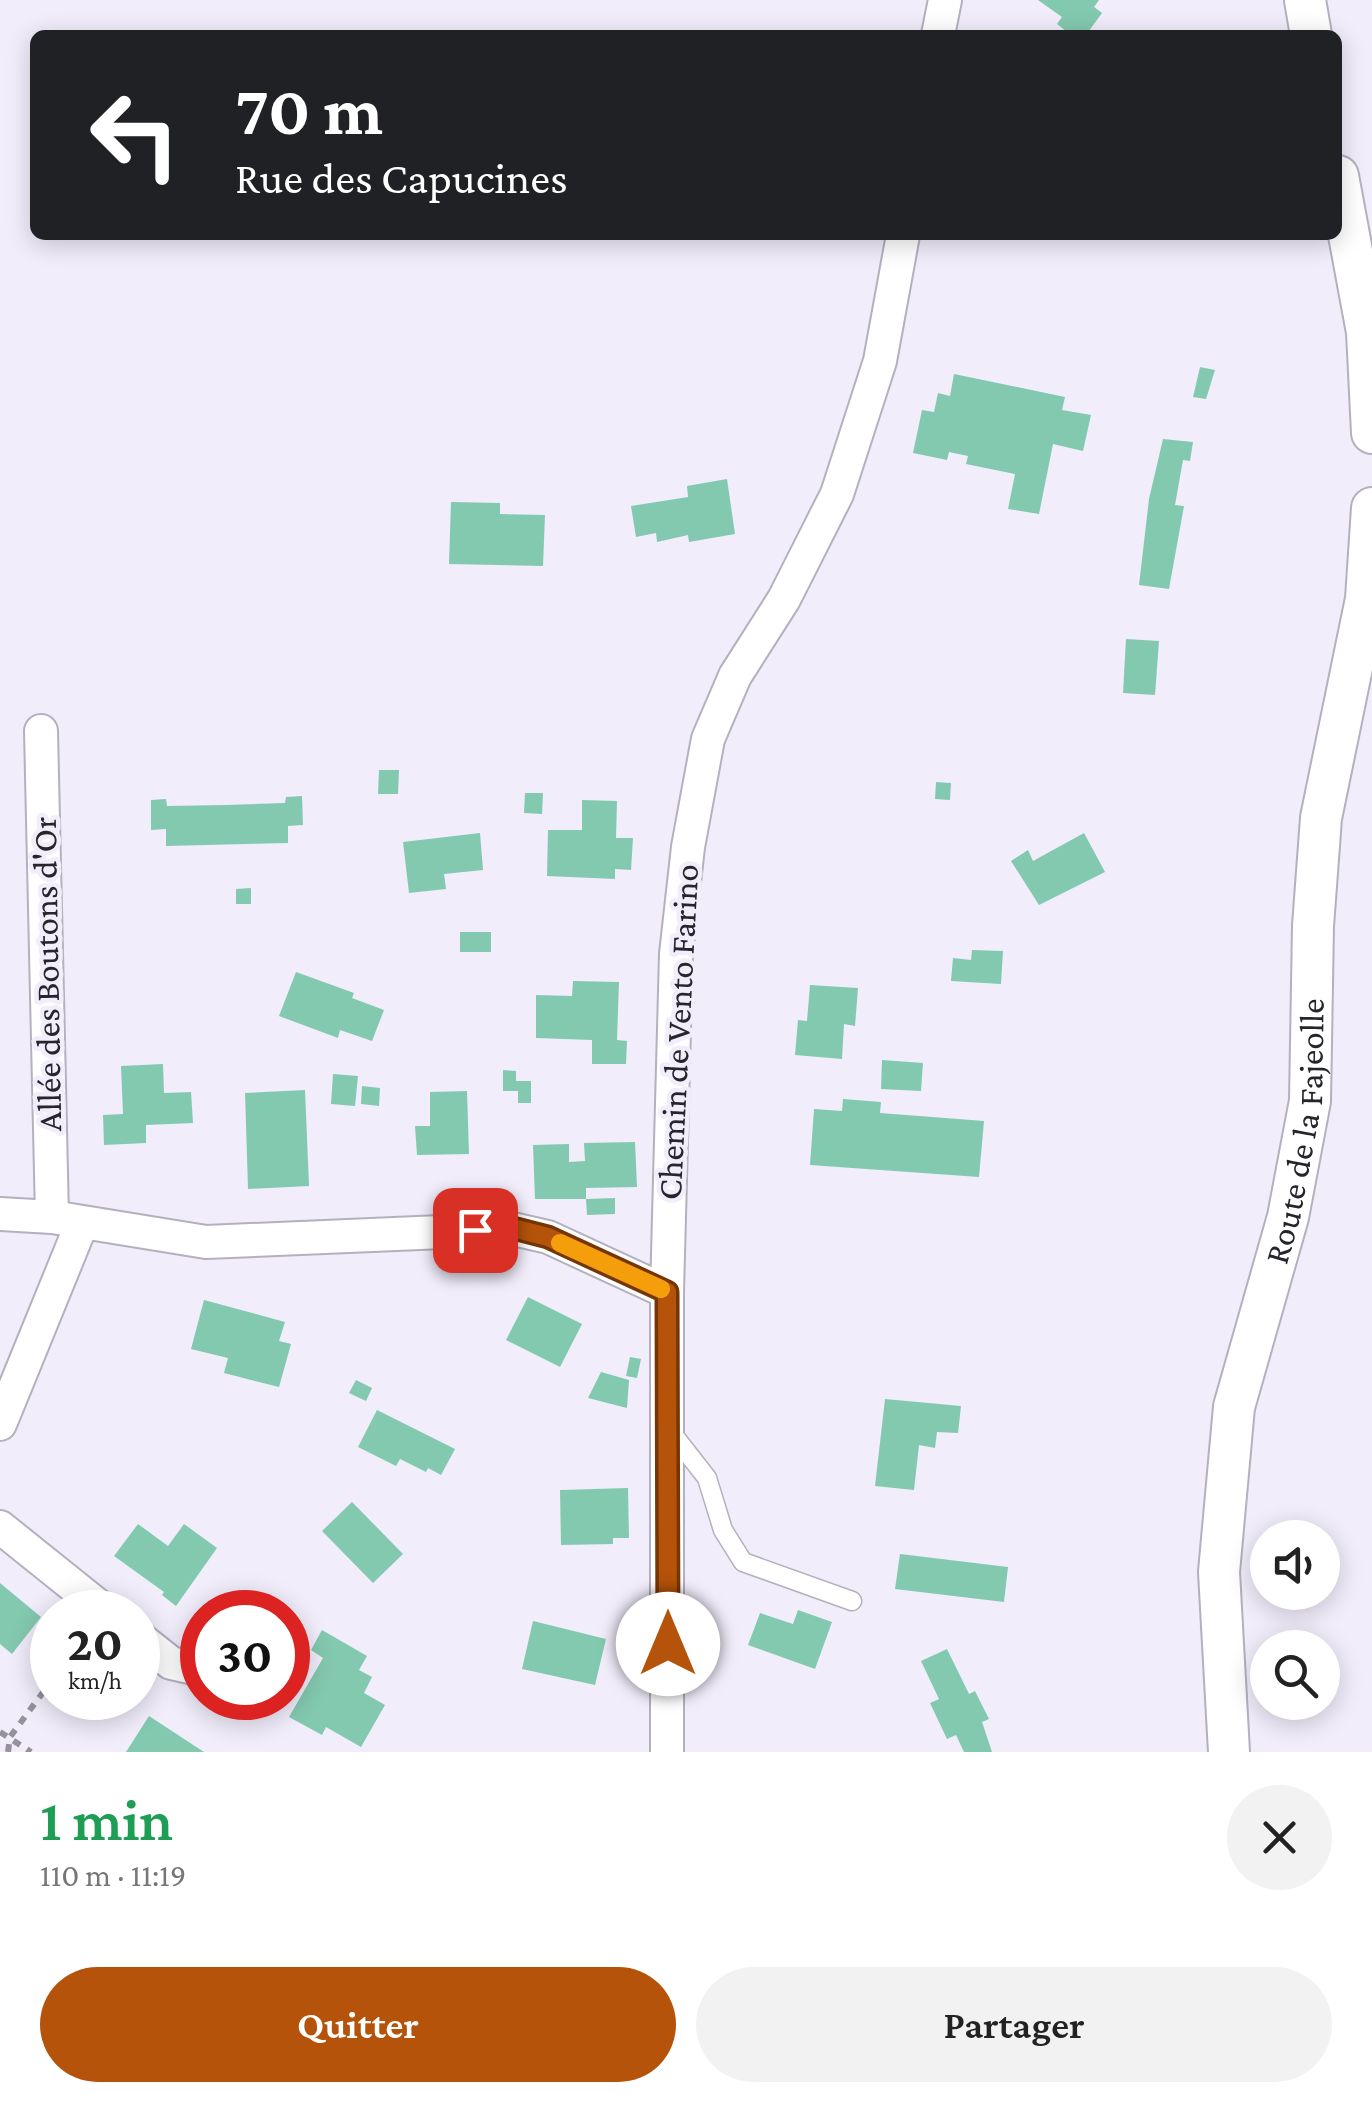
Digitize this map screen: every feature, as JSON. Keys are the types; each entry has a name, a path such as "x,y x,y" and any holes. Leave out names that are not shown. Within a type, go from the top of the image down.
{"street":[{"path":"939,30 944,0"},
{"path":"1305,0 1310,30"},
{"path":"1342,198 1366,332 1372,433"},
{"name":"Chemin de Vento Farino","path":"668,1752 667,1292 676,954 688,847 708,739 734,676 784,598 837,494 880,361 902,240"},
{"name":"Route de la Fajeolle","path":"1229,1752 1220,1572 1234,1406 1288,1216 1310,1101 1313,926 1321,818 1366,599 1372,508"},
{"name":"Allée des Boutons d'Or","path":"42,731 67,1220"},
{"path":"0,1214 67,1220 206,1242 513,1228 548,1237 667,1292"},
{"path":"0,1424 67,1220"},
{"path":"0,1528 78,1590"}],"lane":[{"path":"667,1428 706,1478 723,1530 743,1562 852,1601"}],"path":[{"path":"8,1752 10,1736 30,1709"},
{"path":"0,1732 31,1752"}],"building":[{"path":"1038,0 1099,0 1094,7 1102,13 1090,30 1065,30 1057,24 1062,17"},
{"path":"1200,367 1215,370 1206,399 1193,397"},
{"path":"954,374 1065,397 1062,410 1091,415 1083,451 1053,444 1039,514 1008,509 1015,474 966,464 968,456 949,452 947,460 913,453 922,410 934,412 938,393 950,396"},
{"path":"1163,439 1193,442 1190,461 1183,460 1175,505 1184,506 1169,589 1139,585 1149,499"},
{"path":"727,479 735,534 689,542 688,535 657,542 656,533 636,537 631,506 688,497 687,486"},
{"path":"451,502 500,503 500,514 545,515 543,566 449,564"},
{"path":"1126,639 1159,641 1155,695 1123,693"},
{"path":"379,770 399,770 398,794 378,794"},
{"path":"936,782 951,783 950,800 935,799"},
{"path":"525,793 543,793 542,814 524,813"},
{"path":"302,796 303,825 288,826 288,843 166,846 166,829 151,830 151,800 166,799 167,806 226,805 285,803 286,797"},
{"path":"582,800 617,801 616,838 633,838 631,870 615,869 615,879 547,876 548,830 582,830"},
{"path":"480,833 483,870 444,874 446,889 409,893 403,842"},
{"path":"1084,833 1105,872 1039,905 1011,861 1028,850 1033,861"},
{"path":"251,888 251,904 236,904 236,889"},
{"path":"460,932 491,932 491,952 460,952"},
{"path":"972,950 1003,951 1001,984 951,981 953,958 971,960"},
{"path":"296,972 354,993 352,998 384,1010 372,1041 340,1030 338,1038 279,1016"},
{"path":"573,981 619,982 617,1040 627,1041 626,1064 592,1064 592,1040 536,1038 536,995 572,996"},
{"path":"810,985 858,988 855,1026 844,1024 842,1059 795,1055 798,1020 807,1021"},
{"path":"882,1060 923,1063 921,1091 881,1089"},
{"path":"163,1064 164,1093 191,1092 193,1123 146,1125 146,1143 104,1145 103,1115 123,1114 121,1066"},
{"path":"503,1070 516,1071 516,1081 531,1081 531,1103 518,1103 518,1091 503,1091"},
{"path":"333,1074 358,1076 355,1106 331,1104"},
{"path":"362,1086 380,1088 379,1106 361,1104"},
{"path":"305,1090 309,1186 248,1189 245,1093"},
{"path":"467,1091 469,1154 417,1155 415,1126 430,1126 430,1092"},
{"path":"843,1099 881,1102 880,1113 984,1121 979,1177 810,1165 814,1109 842,1111"},
{"path":"635,1142 637,1187 586,1188 586,1199 535,1199 533,1145 569,1144 569,1162 585,1161 584,1143"},
{"path":"615,1198 615,1214 587,1215 586,1199"},
{"path":"528,1297 582,1324 560,1367 506,1340"},
{"path":"204,1300 285,1322 279,1341 291,1344 279,1387 224,1373 228,1358 191,1349"},
{"path":"630,1357 641,1359 637,1378 626,1376"},
{"path":"601,1372 629,1380 627,1408 588,1398"},
{"path":"356,1380 372,1388 366,1401 349,1393"},
{"path":"885,1399 961,1406 958,1433 937,1432 935,1448 919,1445 914,1490 875,1486"},
{"path":"377,1410 455,1449 441,1475 400,1459 396,1466 358,1447"},
{"path":"628,1488 629,1538 613,1538 613,1544 561,1545 560,1490"},
{"path":"352,1502 403,1554 373,1583 322,1531"},
{"path":"138,1524 168,1546 184,1524 217,1548 187,1590 180,1590 176,1606 162,1595 164,1592 114,1556"},
{"path":"900,1554 1008,1567 1004,1602 895,1589"},
{"path":"0,1583 30,1608 30,1631 12,1654 0,1644"},
{"path":"798,1610 832,1622 815,1669 748,1645 760,1613 793,1624"},
{"path":"533,1621 606,1639 595,1685 522,1669"},
{"path":"322,1630 367,1656 359,1670 372,1677 364,1693 385,1705 361,1747 326,1727 322,1735 294,1720 310,1720 310,1681 323,1658 311,1650"},
{"path":"947,1649 969,1694 975,1691 989,1719 982,1722 992,1752 964,1752 956,1735 947,1739 930,1703 939,1699 921,1661"},
{"path":"146,1720 155,1720 204,1752 126,1752"}],"slow traffic":[{"path":"560,1243 661,1289"}],"route":[{"path":"475,1230 513,1228 548,1237 667,1292 668,1644"}]}
